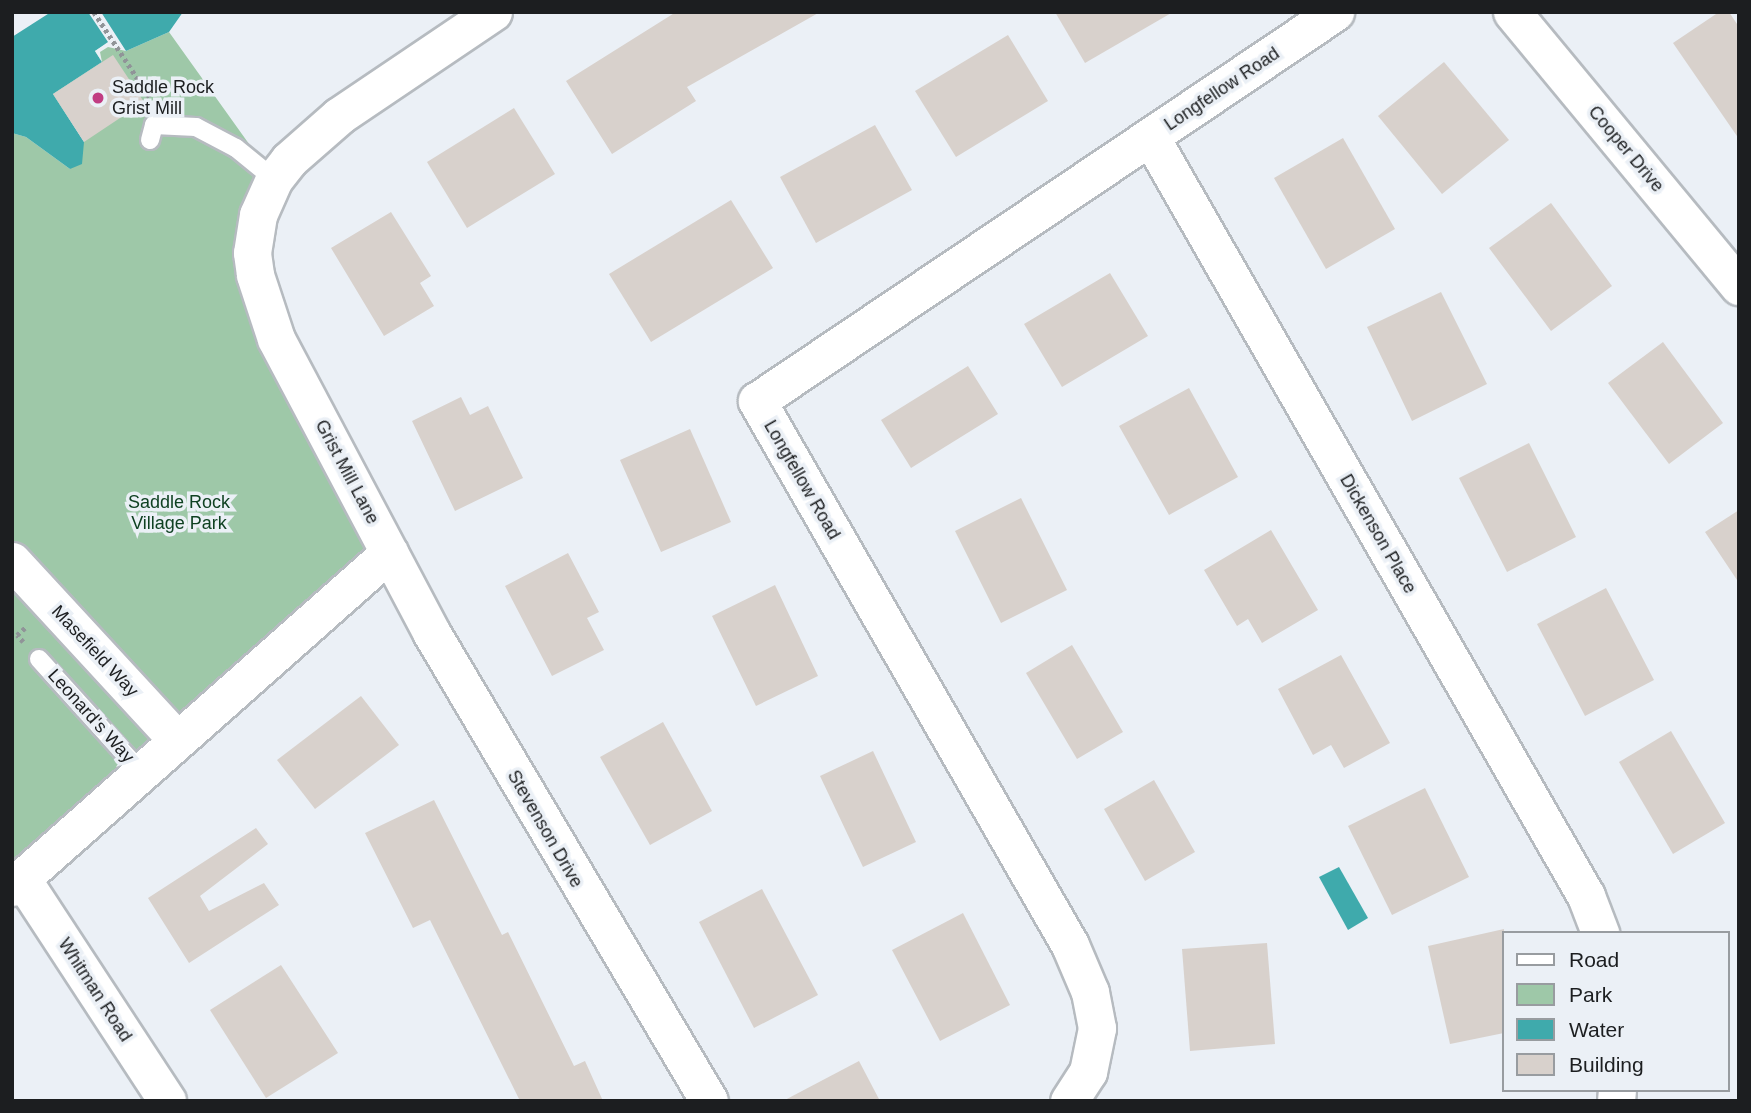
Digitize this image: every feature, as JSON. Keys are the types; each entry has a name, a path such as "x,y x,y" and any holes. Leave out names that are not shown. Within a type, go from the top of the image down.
{"street":[{"name":"Grist Mill Lane","path":"389,552 276,339 262,301 252,253 253,234 274,179 339,116 493,12"},
{"name":"Longfellow Road","path":"1069,1101 1088,1072 1097,1028 1090,992 1070,945 757,401 1335,12"},
{"name":"Cooper Drive","path":"1512,12 1739,286"},
{"name":"Dickenson Place","path":"1151,138 1586,895 1599,931"},
{"path":"17,883 389,552"},
{"name":"Stevenson Drive","path":"389,552 592,909 709,1101"},
{"name":"Masefield Way","path":"12,561 177,740"},
{"name":"Whitman Road","path":"17,883 167,1101"}],"lane":[{"path":"150,140 154,125 197,127 236,148 274,179"},
{"name":"Leonard's Way","path":"39,659 142,773"}],"path":[{"path":"94,12 167,124"}],"green space":[{"name":"Saddle Rock Village Park","path":"169,32 274,179 252,253 389,553 12,887 12,133 26,137 70,169 84,141 53,94 102,62 95,51 108,43 126,51"}],"water":[{"path":"51,12 183,12 169,32 126,51 108,43 95,51 102,62 53,94 84,142 82,164 70,169 26,137 12,133 12,37"},
{"path":"1339,867 1368,918 1348,930 1319,877"}],"pier":[{"path":"88,12 101,12 126,51 108,47 100,52 102,62 95,51 108,42"}],"building":[{"path":"676,12 820,12 687,87 696,101 612,154 566,81"},
{"path":"1055,12 1173,12 1085,63"},
{"path":"1719,12 1729,12 1739,27 1739,139 1673,43"},
{"path":"1008,35 1048,101 956,157 915,91"},
{"name":"Saddle Rock Grist Mill","path":"113,55 144,102 84,142 53,94"},
{"path":"1444,62 1509,140 1442,194 1378,116"},
{"path":"514,108 555,174 467,228 427,162"},
{"path":"875,125 912,190 816,243 780,177"},
{"path":"1343,138 1395,229 1326,269 1274,178"},
{"path":"731,200 773,268 651,342 609,274"},
{"path":"1551,203 1612,286 1551,331 1489,248"},
{"path":"391,212 431,276 420,283 434,306 384,336 331,248"},
{"path":"1110,273 1148,336 1062,387 1024,324"},
{"path":"1441,292 1487,384 1412,421 1367,327"},
{"path":"1663,342 1723,423 1669,464 1608,383"},
{"path":"968,366 998,414 911,468 881,420"},
{"path":"1189,388 1238,477 1169,515 1119,426"},
{"path":"461,397 470,415 488,406 523,478 455,511 412,421"},
{"path":"690,429 731,522 661,552 620,460"},
{"path":"1529,443 1576,537 1507,572 1459,478"},
{"path":"1021,498 1067,590 1001,623 955,531"},
{"path":"1739,510 1739,583 1705,532"},
{"path":"1271,530 1318,610 1262,643 1248,619 1237,626 1204,570"},
{"path":"568,553 599,612 587,618 604,650 552,676 505,586"},
{"path":"775,585 818,676 756,706 712,616"},
{"path":"1606,588 1654,680 1585,716 1537,624"},
{"path":"1072,645 1123,732 1077,759 1026,673"},
{"path":"1341,655 1390,743 1344,768 1331,745 1313,755 1278,689"},
{"path":"361,696 399,745 315,809 277,760"},
{"path":"663,722 712,811 650,845 600,757"},
{"path":"1671,731 1725,823 1673,854 1619,762"},
{"path":"873,751 916,842 863,867 820,776"},
{"path":"1154,780 1195,852 1145,881 1104,809"},
{"path":"1425,788 1469,877 1392,915 1348,826"},
{"path":"434,800 502,935 508,932 574,1066 585,1061 603,1101 520,1101 430,920 413,928 365,833"},
{"path":"256,828 268,844 200,896 209,911 264,883 279,905 189,963 148,898"},
{"path":"762,889 818,995 754,1028 699,922"},
{"path":"963,913 1010,1005 940,1041 892,950"},
{"path":"1504,929 1502,1033 1450,1044 1428,946"},
{"path":"1267,943 1275,1044 1190,1051 1182,949"},
{"path":"281,965 338,1053 266,1098 210,1010"},
{"path":"859,1061 880,1101 783,1101"}],"place":[{"name":"Saddle Rock Grist Mill","path":"98,98"}]}
